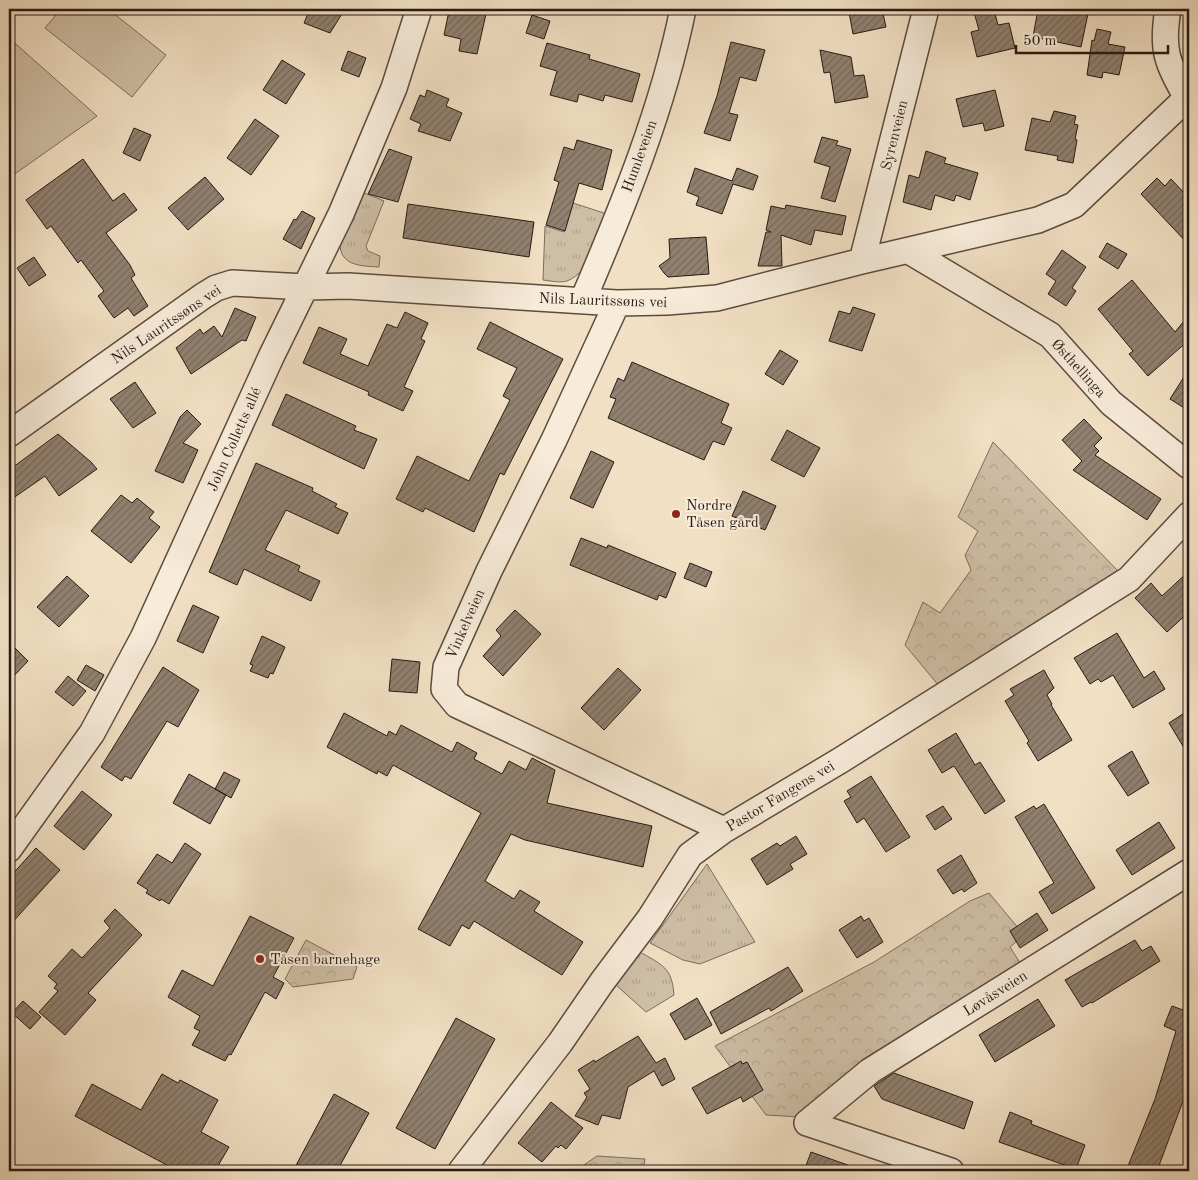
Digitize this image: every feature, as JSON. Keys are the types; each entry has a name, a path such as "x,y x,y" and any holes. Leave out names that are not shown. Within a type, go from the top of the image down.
{"street":[{"name":"John Colletts allé","path":"9,849 92,732 143,638 271,357 341,214 382,120 419,9"},
{"name":"Humleveien","path":"583,300 616,221 659,100 684,9"},
{"name":"Syrenveien","path":"862,261 926,9"},
{"path":"1168,9 1164,34 1168,64 1188,97"},
{"name":"Nils Lauritssøns vei","path":"9,434 216,288 232,283 306,287 348,286 617,303 717,298 862,261 1038,220 1074,205 1188,97"},
{"name":"Østhellinga","path":"909,251 1050,335 1111,403 1189,466"},
{"name":"Vinkelveien","path":"617,303 554,440 489,571 446,667 444,689 457,704 724,830"},
{"name":"Pastor Fangens vei","path":"461,1171 560,1043 602,982 650,918 690,855 724,830 841,760 1129,579 1189,515"},
{"name":"Løvåsveien","path":"951,1171 807,1123 870,1070 1189,872"}],"green space":[{"path":"61,9 108,9 166,55 132,97 45,28"},
{"path":"9,38 97,116 9,178"},
{"path":"362,192 384,201 366,246 368,251 380,256 379,267 352,263 343,256 341,250 340,242"},
{"path":"573,203 607,214 597,242 588,261 575,276 565,282 543,280 545,226 564,232"},
{"path":"993,442 1118,571 939,686 905,645 923,602 940,613 971,570 965,555 978,531 958,517"},
{"path":"707,864 755,942 700,964 683,960 650,943"},
{"path":"989,893 1024,935 1010,947 1022,966 801,1117 766,1115 715,1046 874,962 970,901"},
{"path":"306,940 357,967 353,979 293,987 285,979"},
{"path":"640,952 660,964 668,973 671,978 674,995 646,1012 616,985"},
{"path":"597,1156 645,1159 643,1171 575,1171"}],"building":[{"path":"310,9 345,9 330,33 304,23"},
{"path":"458,9 486,14 477,54 459,51 461,39 444,35 449,11 457,13"},
{"path":"864,9 882,9 886,27 853,34 849,12"},
{"path":"973,9 994,10 998,25 1009,23 1015,48 977,57 971,32 979,30"},
{"path":"1038,9 1089,9 1081,47 1033,37"},
{"path":"532,15 550,21 544,39 526,33"},
{"path":"1097,29 1111,32 1108,44 1125,47 1119,75 1103,72 1102,78 1087,75 1092,40 1094,41"},
{"path":"731,42 765,50 756,81 740,77 729,113 738,115 730,141 704,133 717,96"},
{"path":"547,43 590,55 589,59 640,74 632,102 605,95 603,101 579,94 577,102 550,95 557,71 540,66"},
{"path":"820,50 851,57 854,76 864,75 868,97 835,103 830,72 824,73"},
{"path":"348,51 366,58 359,77 341,70"},
{"path":"282,60 305,74 286,104 263,90"},
{"path":"427,90 449,99 446,106 462,113 450,141 418,131 421,124 410,119 420,95 425,97"},
{"path":"995,90 1004,126 985,131 983,123 963,127 956,99"},
{"path":"1054,111 1076,116 1074,124 1078,125 1073,163 1057,160 1058,156 1025,150 1032,118 1050,122"},
{"path":"255,119 279,136 251,175 227,158"},
{"path":"134,128 151,135 140,161 123,153"},
{"path":"822,137 838,141 836,145 851,149 835,202 821,198 830,167 814,162"},
{"path":"577,140 612,150 602,190 579,183 565,231 546,225 559,182 554,180 564,147 574,150"},
{"path":"389,149 412,157 398,202 368,194"},
{"path":"926,151 946,158 944,163 978,173 970,200 956,195 954,201 935,195 931,210 903,202 909,175 919,178"},
{"path":"83,159 113,201 124,193 137,210 106,233 130,265 135,275 131,278 148,306 134,316 128,308 114,318 98,296 104,291 81,260 78,263 51,226 47,229 26,200"},
{"path":"695,168 732,181 737,168 758,176 753,190 733,184 722,214 696,205 699,197 687,192"},
{"path":"205,177 224,199 188,230 168,208"},
{"path":"1157,178 1165,186 1171,179 1189,198 1189,245 1141,194"},
{"path":"408,204 534,222 529,257 403,238"},
{"path":"786,205 846,216 842,235 815,230 811,245 781,235 782,266 758,266 766,232 771,232 766,230 771,206 785,209"},
{"path":"302,211 315,218 301,249 283,239 294,219 296,220"},
{"path":"706,237 709,274 668,277 664,273 659,266 670,258 669,239"},
{"path":"1107,243 1127,254 1118,269 1099,257"},
{"path":"1062,250 1086,267 1072,288 1076,291 1066,306 1048,294 1056,281 1046,274"},
{"path":"34,257 46,275 29,286 17,268"},
{"path":"1132,280 1175,332 1189,315 1189,340 1148,376 1129,354 1133,351 1098,309"},
{"path":"853,307 875,314 862,351 829,341 839,311 850,314"},
{"path":"235,308 256,317 246,341 242,340 191,374 176,348 200,329 203,334 214,326 222,337"},
{"path":"405,312 428,323 421,339 425,341 404,387 413,391 403,411 368,395 369,392 303,363 319,327 347,339 340,354 368,366 387,324 397,328"},
{"path":"490,322 563,359 504,475 500,473 474,532 425,508 423,512 396,499 417,456 469,481 510,400 503,396 517,368 477,349"},
{"path":"780,350 798,361 783,385 765,374"},
{"path":"632,362 729,404 721,423 732,428 724,445 713,441 704,460 608,418 616,399 610,397 618,378 624,381"},
{"path":"1189,369 1189,411 1170,399"},
{"path":"135,382 156,413 133,428 110,399"},
{"path":"286,394 356,426 354,430 377,439 364,469 272,425"},
{"path":"187,410 201,424 183,443 198,450 183,483 155,471 180,417"},
{"path":"1084,419 1102,438 1094,446 1099,451 1095,455 1161,499 1147,520 1073,470 1082,461 1062,440"},
{"path":"787,430 820,448 804,477 771,460"},
{"path":"58,434 97,469 59,496 45,476 9,501 9,470"},
{"path":"591,451 614,462 593,508 570,498"},
{"path":"256,463 313,488 312,491 337,504 335,507 348,513 338,534 286,510 265,550 300,566 298,571 320,581 311,601 244,569 237,585 209,572"},
{"path":"743,491 776,506 765,530 732,516"},
{"path":"121,495 132,503 137,498 154,512 149,518 160,527 131,563 91,531"},
{"path":"581,538 607,548 608,545 676,573 666,598 659,595 657,600 570,565"},
{"path":"690,563 712,572 706,587 684,578"},
{"path":"1189,571 1189,612 1167,632 1135,598 1151,583 1162,596"},
{"path":"67,576 89,596 59,627 37,607"},
{"path":"193,605 219,617 203,653 177,641"},
{"path":"515,610 541,634 503,676 483,656 501,636 496,630"},
{"path":"1117,633 1144,678 1154,671 1165,689 1133,708 1113,675 1101,682 1098,679 1090,684 1074,658"},
{"path":"262,636 285,647 273,674 270,673 268,678 250,671 253,665 250,664"},
{"path":"9,642 28,661 9,681"},
{"path":"392,659 420,662 417,693 389,691"},
{"path":"86,665 104,675 95,691 77,680"},
{"path":"163,667 199,690 178,727 167,721 131,779 125,776 122,781 101,767"},
{"path":"618,668 641,690 604,730 581,708"},
{"path":"1044,670 1054,688 1047,695 1051,705 1072,740 1038,761 1027,743 1029,741 1005,701 1014,695 1010,689"},
{"path":"68,676 86,691 73,706 55,692"},
{"path":"1189,710 1189,756 1169,723"},
{"path":"344,713 387,736 389,731 396,735 401,725 452,752 457,742 477,753 474,759 502,774 509,761 526,770 532,758 555,770 547,803 652,826 643,867 525,840 511,834 485,881 514,899 520,890 540,902 534,911 583,942 562,975 474,921 469,929 462,925 450,946 418,929 481,813 393,765 387,776 378,771 377,774 327,747"},
{"path":"956,733 975,765 980,762 1005,801 985,814 954,766 942,773 928,750"},
{"path":"1132,751 1149,783 1128,796 1108,766"},
{"path":"224,772 240,780 231,798 215,789"},
{"path":"189,774 226,795 210,824 173,803"},
{"path":"871,776 910,837 886,852 864,818 857,823 844,801 851,797 847,791"},
{"path":"82,791 112,815 84,850 54,826"},
{"path":"1044,804 1095,888 1052,914 1039,892 1054,883 1015,817 1034,806 1036,809"},
{"path":"943,806 952,819 935,830 926,816"},
{"path":"1159,822 1175,848 1132,875 1116,850"},
{"path":"796,836 807,854 790,864 793,869 767,885 751,859 777,843 780,846"},
{"path":"185,843 201,854 169,904 146,893 148,890 137,883 157,854 172,863"},
{"path":"36,848 60,870 9,926 9,878"},
{"path":"961,855 977,883 964,892 962,889 953,894 937,870"},
{"path":"115,909 142,935 88,993 96,1000 65,1035 39,1012 58,991 54,988 57,984 48,976 72,949 82,958 110,928 104,921"},
{"path":"1037,913 1048,930 1020,948 1010,931"},
{"path":"250,916 294,938 273,977 284,983 276,999 265,992 231,1055 229,1054 225,1061 192,1045 200,1031 194,1028 200,1016 168,997 182,970 213,986"},
{"path":"861,916 864,921 869,918 883,942 857,958 839,930"},
{"path":"1135,940 1142,951 1151,946 1160,961 1092,1003 1082,1007 1065,980"},
{"path":"788,967 803,991 771,1011 769,1008 721,1034 710,1012"},
{"path":"697,998 712,1025 685,1040 670,1014"},
{"path":"1038,999 1055,1026 995,1062 979,1035"},
{"path":"1187,999 1189,1000 1189,1085 1157,1171 1126,1171 1155,1099 1176,1031 1164,1026 1172,1006 1183,1010"},
{"path":"23,1001 41,1017 30,1029 12,1013"},
{"path":"456,1018 495,1039 435,1149 396,1128"},
{"path":"638,1036 656,1063 665,1058 675,1079 662,1086 654,1071 628,1087 620,1119 602,1115 598,1125 575,1116 587,1097 584,1093 590,1089 578,1070"},
{"path":"741,1061 742,1064 747,1062 763,1090 743,1102 741,1097 707,1114 692,1088"},
{"path":"894,1073 973,1102 964,1129 882,1099 874,1086"},
{"path":"162,1074 178,1083 180,1080 218,1100 201,1132 229,1147 215,1171 178,1171 75,1116 92,1084 141,1110"},
{"path":"334,1094 369,1113 337,1171 293,1171"},
{"path":"551,1102 583,1128 566,1149 561,1145 558,1148 556,1146 542,1162 518,1143"},
{"path":"1010,1112 1032,1121 1031,1124 1085,1145 1076,1169 999,1142"},
{"path":"811,1152 859,1169 859,1171 804,1171"}],"place":[{"name":"Nordre Tåsen gård","path":"676,514"},
{"name":"Tåsen barnehage","path":"260,959"}]}
